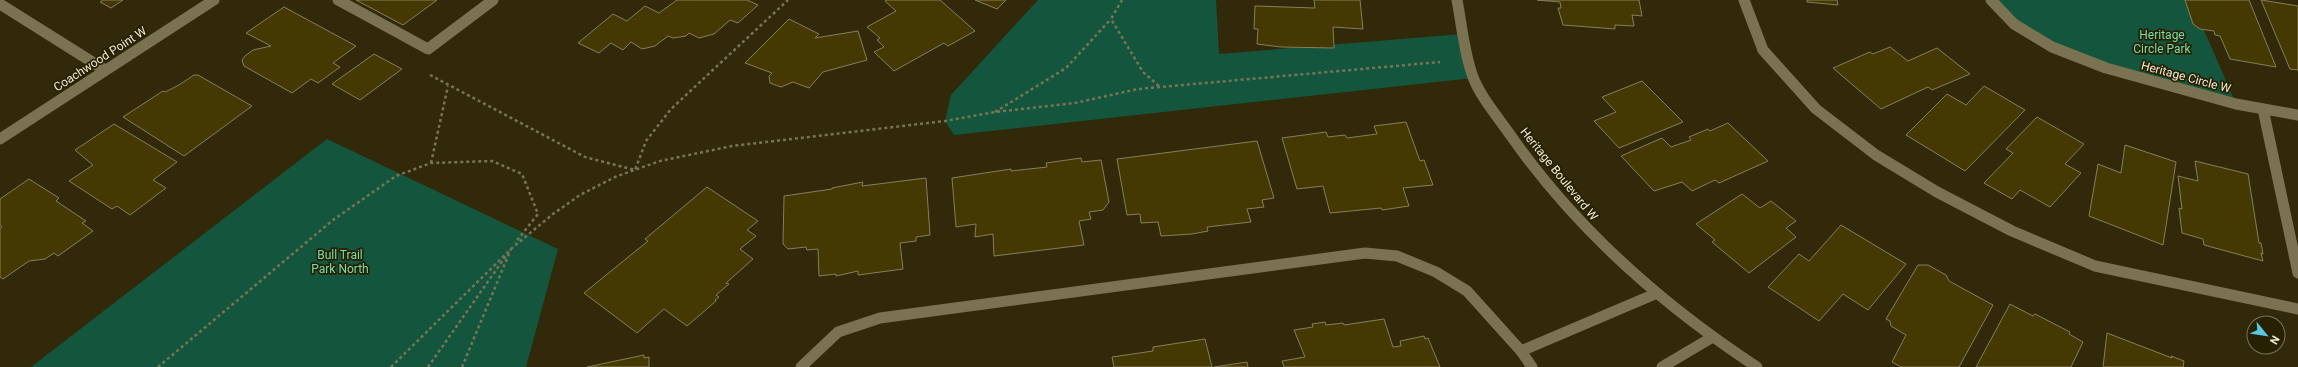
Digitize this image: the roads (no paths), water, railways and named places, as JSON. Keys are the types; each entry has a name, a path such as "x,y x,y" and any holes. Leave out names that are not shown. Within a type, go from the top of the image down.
{"street":[{"name":"Coachwood Point W","path":"0,140 214,0"},
{"path":"338,0 428,49 493,0"},
{"name":"Heritage Boulevard W","path":"1457,0 1473,78 1512,139 1570,213 1655,294 1711,338 1757,367"},
{"path":"1744,0 1763,50 1816,109 1876,155 1937,192 2012,231 2095,266 2298,309"},
{"name":"Heritage Circle W","path":"1992,0 2014,24 2052,47 2106,68 2236,104 2298,115"},
{"path":"0,4 105,70"},
{"path":"2264,109 2298,273"},
{"path":"801,367 838,332 880,318 1365,253 1397,256 1436,272 1467,291 1521,351 1532,367"},
{"path":"1521,351 1655,294"},
{"path":"1662,367 1711,338"}],"park label":[{"name":"Heritage Circle Park","path":"2162,42"},
{"name":"Bull Trail Park North","path":"340,262"}]}
